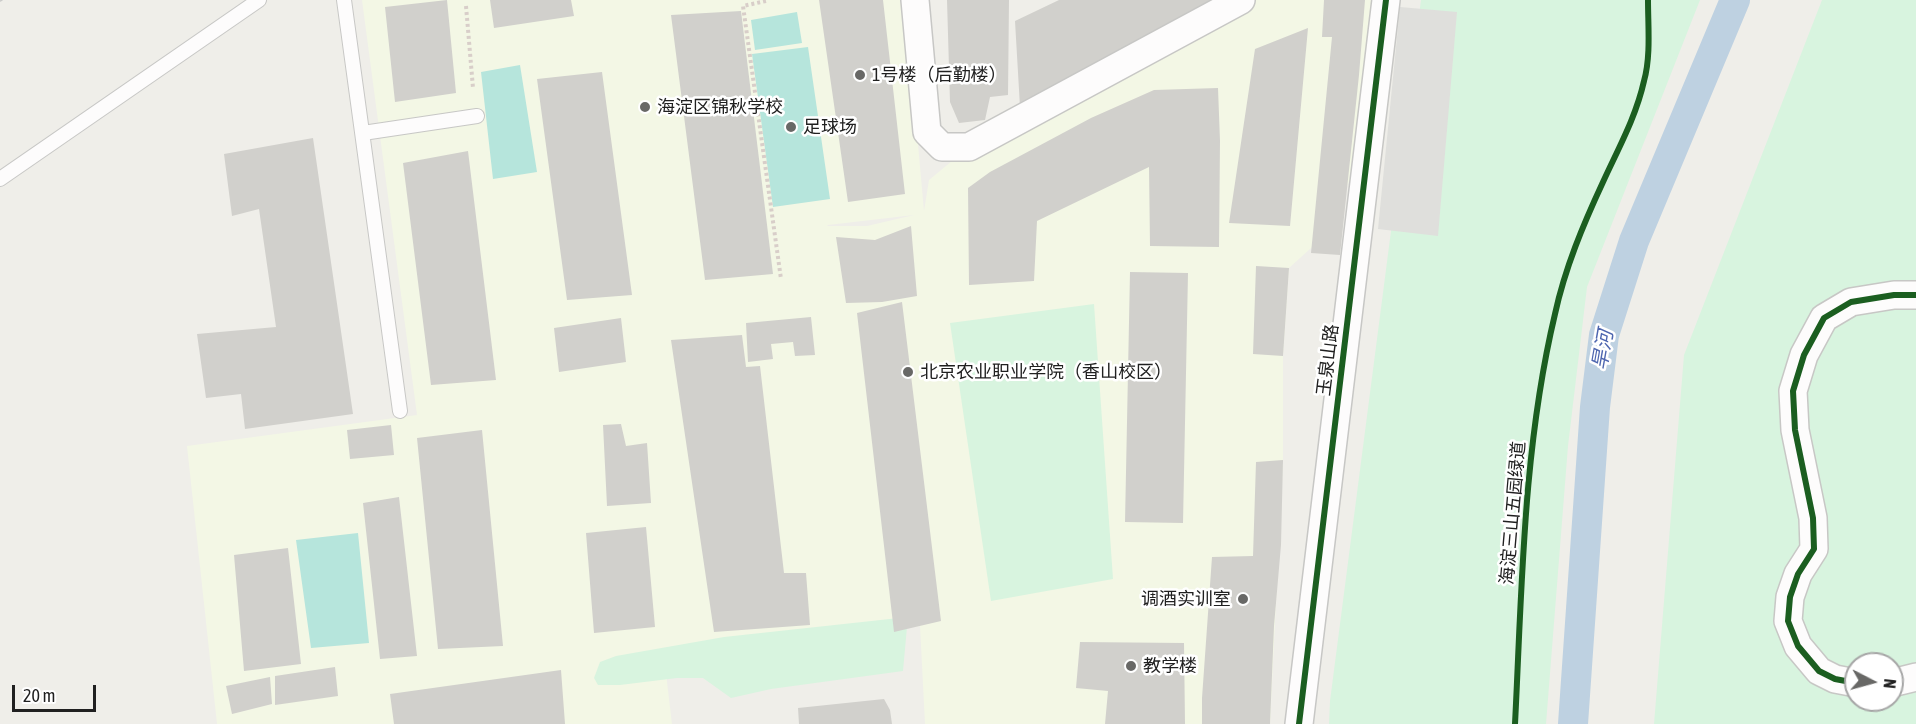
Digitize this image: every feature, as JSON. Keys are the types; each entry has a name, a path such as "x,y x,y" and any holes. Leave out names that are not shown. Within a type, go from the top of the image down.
{"street":[{"path":"915,0 927,132 942,147 969,147 1241,0"},
{"name":"玉泉山路","path":"1299,724 1386,0"},
{"path":"1844,681 1819,671 1798,646 1788,621 1790,597 1798,574 1814,549 1814,518 1795,430 1793,391 1804,355 1824,318 1851,302 1894,295 1916,295"}],"lane":[{"path":"0,179 259,0"},
{"path":"344,0 400,411"},
{"path":"363,133 477,116"}],"path":[{"path":"768,0 744,6 781,279"},
{"path":"466,6 473,87"}],"shaded area":[{"name":"北京农业职业学院（香山校区）","path":"362,0 905,0 924,211 929,180 969,147 1241,0 1386,0 1372,117 1330,234 1321,239 1289,268 1283,356 1283,460 1270,724 925,724 920,626 664,656 672,724 217,724 187,446 417,415","holes":["914,215 867,226 827,226"]},
{"path":"1421,0 1700,0 1587,287 1568,446 1546,724 1329,724 1330,701"},
{"path":"1822,0 1916,0 1916,724 1654,724 1684,355"},
{"path":"1400,7 1457,12 1438,236 1378,229"},
{"path":"797,12 802,43 755,50 751,20"},
{"name":"足球场","path":"808,47 830,199 773,207 752,54"},
{"path":"520,65 537,172 493,179 481,72"},
{"path":"1094,304 1113,579 991,601 950,323"},
{"path":"358,533 369,643 311,648 296,540"},
{"path":"899,618 907,627 903,671 771,689 731,698 703,678 598,685 594,678 600,662 616,656 724,637"}],"building":[{"path":"447,0 456,93 395,102 385,7"},
{"path":"490,0 571,0 574,16 494,28"},
{"name":"1号楼（后勤楼）","path":"819,0 883,0 905,194 848,202"},
{"path":"947,0 1009,0 1008,95 990,97 985,120 959,123 950,102"},
{"path":"1059,0 1218,0 1020,107 1015,21"},
{"path":"1324,0 1365,0 1340,255 1311,253 1332,37 1322,37"},
{"path":"741,11 773,274 705,280 671,15"},
{"path":"1308,28 1290,226 1229,223 1255,49"},
{"path":"602,72 632,295 567,300 537,79"},
{"path":"1218,88 1219,247 1150,246 1149,167 1037,221 1034,281 969,285 968,188 990,172 1091,118 1154,90"},
{"path":"313,138 353,414 245,429 241,394 206,398 197,334 276,327 259,209 232,216 224,154"},
{"path":"468,151 496,380 431,385 403,163"},
{"path":"911,226 917,296 882,302 846,303 836,237 875,240"},
{"path":"1256,266 1289,268 1283,356 1253,354"},
{"path":"1130,272 1188,273 1183,523 1125,522"},
{"path":"902,302 941,621 894,632 857,313"},
{"path":"811,317 815,355 795,356 793,342 771,344 773,359 748,362 746,323"},
{"path":"621,318 626,362 559,372 554,328"},
{"path":"742,335 746,367 760,366 784,573 806,573 810,625 714,632 671,340"},
{"path":"621,424 626,446 647,443 651,503 607,506 603,425"},
{"path":"391,425 394,455 350,459 347,430"},
{"path":"482,430 503,646 438,649 417,438"},
{"name":"调酒实训室","path":"1283,460 1281,545 1274,626 1270,724 1202,724 1212,557 1253,556 1256,462"},
{"path":"399,497 417,656 380,659 363,503"},
{"path":"646,527 655,627 594,633 586,533"},
{"path":"288,548 301,664 244,671 234,555"},
{"name":"教学楼","path":"1080,642 1184,643 1185,724 1105,724 1108,691 1076,688"},
{"path":"335,667 338,696 275,705 275,676"},
{"path":"561,670 565,724 394,724 390,694"},
{"path":"270,677 272,704 232,714 226,686"},
{"path":"884,699 890,710 892,724 799,724 798,708"}],"waterway":[{"name":"旱河","path":"1573,724 1595,407 1604,335 1634,241 1735,0"}],"cycle path":[{"path":"1299,724 1386,0"},
{"name":"海淀三山五园绿道","path":"1515,724 1522,569 1530,466 1544,364 1569,263 1641,94 1648,61 1648,0"},
{"path":"1844,681 1819,671 1798,646 1788,621 1790,597 1798,574 1814,549 1813,518 1795,430 1793,391 1804,355 1824,318 1851,302 1894,295 1916,295"}],"place":[{"name":"1号楼（后勤楼）","path":"860,75"},
{"name":"海淀区锦秋学校","path":"645,107"},
{"name":"足球场","path":"791,127"},
{"name":"北京农业职业学院（香山校区）","path":"908,372"},
{"name":"调酒实训室","path":"1243,599"},
{"name":"教学楼","path":"1131,666"}]}
